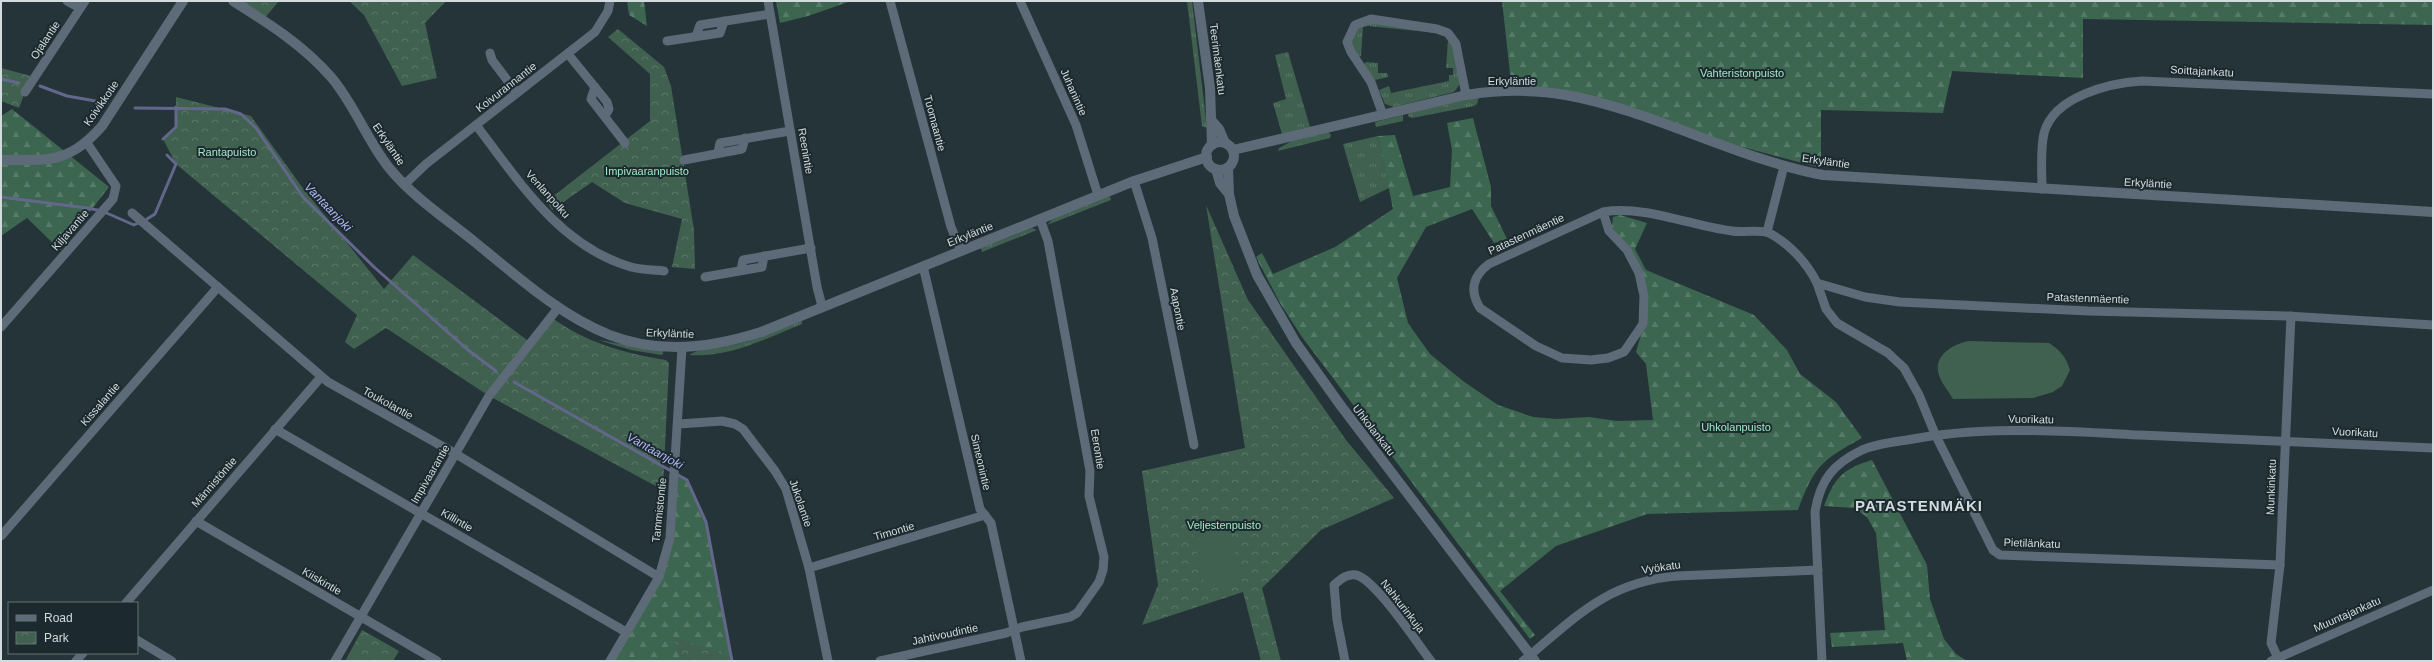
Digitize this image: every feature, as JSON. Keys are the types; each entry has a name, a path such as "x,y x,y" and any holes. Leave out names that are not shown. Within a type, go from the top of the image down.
{"street":[{"path":"67,1 83,5"},
{"name":"Koivikkotie","path":"1,160 50,160 65,156 87,143 102,126 183,1"},
{"name":"Erkyläntie","path":"233,1 283,33 330,76 377,152 405,184 558,308 584,325 608,336 646,345 682,348 708,346 761,332 1098,195 1134,181 1207,157"},
{"name":"Koivurannantie","path":"405,184 476,125 595,32 608,11 610,1"},
{"name":"Reenintie","path":"768,1 817,287 822,306"},
{"name":"Tuomaantie","path":"890,1 951,228 961,251"},
{"name":"Juhanintie","path":"1020,1 1076,125 1098,195"},
{"name":"Teerimäenkatu","path":"1198,1 1212,121 1210,131 1212,145"},
{"name":"Ojalantie","path":"25,92 83,5"},
{"path":"667,41 720,33 724,21 770,14"},
{"path":"1382,115 1371,82 1351,52 1348,42 1355,25 1371,19 1448,33 1456,44 1466,95"},
{"path":"490,53 492,60 518,93"},
{"path":"568,54 607,102 609,109 605,116 625,143"},
{"name":"Soittajankatu","path":"2042,189 2042,142 2051,120 2058,112 2083,95 2094,89 2116,83 2142,81 2433,94"},
{"name":"Erkyläntie","path":"1233,150 1466,95 1492,91 1527,91 1576,97 1616,108 1784,166 1841,177 2433,212"},
{"name":"Teerimäenkatu","path":"1212,121 1219,129 1225,143"},
{"name":"Venlanpolku","path":"476,125 536,202 570,235 590,250 613,261 633,267 664,271"},
{"path":"684,160 742,149 745,138 790,131"},
{"name":"Kiljavantie","path":"1,327 113,199 116,186 87,143"},
{"path":"1225,143 1233,150 1233,161 1228,168 1216,169 1210,164 1207,157 1212,145 1225,143"},
{"path":"1784,166 1767,232 1784,242 1811,272 1817,283"},
{"name":"Uhkolankatu","path":"1228,168 1229,194 1234,216 1257,275 1296,343 1529,659"},
{"name":"Uhkolankatu","path":"1216,169 1220,182 1229,194"},
{"name":"Aapontie","path":"1134,181 1152,238 1194,445"},
{"name":"Patastenmäentie","path":"1603,212 1609,231 1627,250 1640,273 1644,296 1643,324 1624,352 1608,358 1591,360 1562,358 1536,346 1480,308 1474,299 1473,288 1478,273 1489,264 1603,212 1631,210 1714,229 1744,233 1767,232"},
{"name":"Toukolantie","path":"132,213 321,376 456,454 659,576"},
{"name":"Eerontie","path":"1014,630 1070,617 1077,613 1099,582 1103,570 1104,557 1089,496 1089,463 1048,241 1040,219"},
{"path":"706,277 762,267 764,256 811,248"},
{"name":"Simeonintie","path":"923,266 980,509 991,523 1021,661"},
{"name":"Patastenmäentie","path":"1817,283 1865,297 1900,302 2088,311 2291,316 2433,325"},
{"name":"Pietilänkatu","path":"1817,283 1826,309 1837,324 1888,353 1904,368 1919,394 1935,434 1993,550 2000,555 2280,565"},
{"name":"Kissalantie","path":"1,536 218,287"},
{"name":"Impivaarantie","path":"335,661 489,396 558,308"},
{"name":"Munkinkatu","path":"2275,659 2271,643 2280,565 2284,441 2291,316"},
{"name":"Tammistontie","path":"610,661 659,576 670,538 679,424 682,348"},
{"name":"Männistöntie","path":"127,602 321,376"},
{"name":"Jukolantie","path":"679,424 722,421 735,424 743,429 775,471 786,489 809,568 828,661"},
{"name":"Killintie","path":"275,429 626,632"},
{"name":"Vuorikatu","path":"1822,661 1815,512 1818,495 1827,477 1841,462 1864,449 1935,434 1967,430 2041,430 2433,448"},
{"name":"Timontie","path":"809,568 985,515"},
{"name":"Kiiskintie","path":"196,521 437,661"},
{"name":"Vyökatu","path":"1529,659 1538,646 1604,596 1630,585 1654,578 1677,576 1818,570"},
{"name":"Nahkurinkuja","path":"1345,661 1335,606 1334,585 1347,576 1352,575 1369,582 1374,586 1431,661"},
{"name":"Muuntajankatu","path":"2275,659 2433,590"},
{"name":"Jahtivoudintie","path":"880,661 1014,630"},
{"path":"138,641 172,661"}],"green space":[{"path":"233,1 279,1 263,20"},
{"path":"349,1 446,1 425,23 437,78 402,86 364,15"},
{"path":"627,1 644,1 647,26 629,15"},
{"path":"776,1 851,1 808,16 780,23"},
{"path":"1187,1 1192,1 1207,128 1202,126"},
{"name":"Vahteristonpuisto","path":"1502,1 2433,1 2433,25 2083,19 2083,78 1952,71 1943,113 1821,110 1821,168 1693,134 1616,108 1512,91"},
{"path":"1368,22 1437,31 1452,38 1460,84 1454,92 1394,107 1385,104 1379,90 1389,86 1391,93 1449,81 1449,75 1453,75 1453,68 1446,68 1448,40 1446,37 1437,33 1368,26 1363,27 1361,56 1357,58 1351,46 1352,37 1357,29"},
{"name":"Impivaaranpuisto","path":"618,29 664,67 671,86 694,230 695,269 672,267 682,219 625,203 592,182 552,210 547,201 650,121 650,74 608,37"},
{"path":"1288,52 1310,127 1282,134 1273,103 1286,99 1275,55"},
{"path":"1366,62 1378,63 1378,73 1387,73 1388,77 1375,80 1363,65"},
{"path":"1,68 35,77 25,92 19,108 1,101"},
{"name":"Rantapuisto","path":"176,97 251,116 302,187 384,289 413,255 531,343 551,317 578,334 606,346 635,354 666,360 669,363 663,490 489,396 386,328 354,349 345,342 357,315 176,164 163,139 176,127"},
{"path":"1479,97 1477,104 1474,106 1412,118 1408,116 1409,113"},
{"path":"12,109 109,187 60,250 27,218 1,236 1,116"},
{"path":"1403,115 1403,121 1376,127 1375,122"},
{"name":"Uhkolanpuisto","path":"1473,118 1491,187 1491,206 1507,239 1494,243 1472,209 1426,227 1397,278 1408,323 1430,354 1463,381 1498,405 1533,417 1556,419 1589,417 1617,421 1653,420 1646,364 1636,352 1647,314 1643,289 1646,286 1640,267 1612,227 1613,217 1620,215 1647,223 1635,249 1646,270 1754,315 1787,350 1800,374 1836,402 1862,438 1837,452 1821,466 1809,483 1798,510 1647,514 1556,546 1500,591 1535,635 1530,639 1302,337 1280,303 1256,257 1262,253 1273,274 1335,247 1393,209 1378,136 1395,135 1413,196 1450,187 1452,150 1447,123"},
{"path":"1328,132 1331,135 1330,138 1278,151 1279,148 1292,141"},
{"path":"1378,136 1389,188 1360,202 1343,144"},
{"path":"1110,196 1111,200 1047,225 1053,219"},
{"name":"Veljestenpuisto","path":"1206,205 1248,300 1346,440 1394,498 1321,530 1262,588 1281,661 1261,661 1243,592 1142,625 1158,585 1142,471 1245,448"},
{"path":"1032,228 1037,230 982,252 981,248"},
{"path":"802,320 802,324 748,346 719,353 690,355 698,351 738,344 766,335"},
{"path":"598,340 663,351 663,354 661,355 631,350"},
{"path":"1968,341 2049,343 2062,354 2067,361 2070,370 2062,386 2053,392 2033,398 1953,399 1940,378 1938,364 1940,358 1949,349"},
{"path":"1872,460 1927,565 1930,599 1944,639 1956,654 1967,661 1907,661 1903,643 1832,647 1830,633 1885,630 1876,533 1867,517 1854,508 1824,506 1832,488 1841,476 1854,467"},
{"path":"669,474 687,480 706,522 732,661 615,661 623,642 664,573 673,513"},
{"path":"1228,520 1242,582 1206,590 1191,528"},
{"path":"362,630 399,651 393,661 345,661"},
{"path":"672,636 731,657 732,661 681,661"}],"waterway":[{"name":"Vantaanjoki","path":"1,79 19,83"},
{"name":"Vantaanjoki","path":"40,86 67,96 107,103"},
{"path":"163,139 176,127 176,107"},
{"name":"Vantaanjoki","path":"135,108 225,109 241,114 256,128 303,197 374,267 468,350 496,371"},
{"path":"147,219 155,214 176,164 167,155"},
{"path":"1,197 87,208 102,211 134,225 138,223"},
{"name":"Vantaanjoki","path":"514,382 687,480 706,522 732,661"}],"district":[{"name":"PATASTENMÄKI","path":"1919,506"}]}
